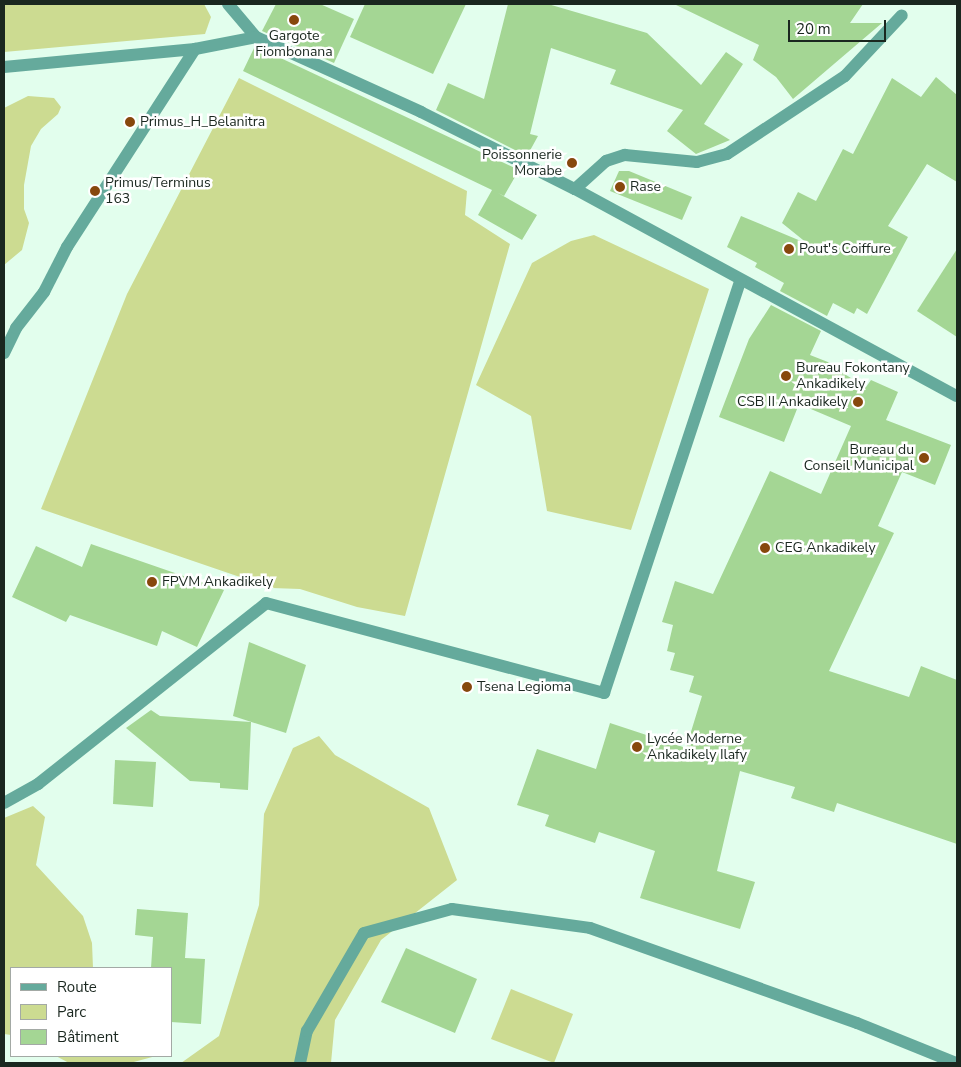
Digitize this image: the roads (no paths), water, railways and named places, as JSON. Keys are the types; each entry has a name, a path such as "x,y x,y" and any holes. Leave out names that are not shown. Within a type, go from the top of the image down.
{"street":[{"path":"228,4 256,37 421,112 575,189 740,281 957,396"},
{"path":"575,189 606,161 625,155 697,162 727,154 743,146 845,76 902,14"},
{"path":"4,67 195,49 256,37"},
{"path":"4,353 16,328 44,292 67,247 195,49"},
{"path":"4,803 54,772 266,603 604,693 740,281"},
{"path":"300,1063 307,1031 364,932 452,909 590,928 857,1023 956,1063"}],"place":[{"name":"Gargote Fiombonana","path":"294,20"},
{"name":"Primus_H_Belanitra","path":"130,122"},
{"name":"Poissonnerie Morabe","path":"572,163"},
{"name":"Rase","path":"620,187"},
{"name":"Primus/Terminus 163","path":"95,191"},
{"name":"Pout's Coiffure","path":"789,249"},
{"name":"Bureau Fokontany Ankadikely","path":"786,376"},
{"name":"CSB II Ankadikely","path":"858,402"},
{"name":"Bureau du Conseil Municipal","path":"924,458"},
{"name":"CEG Ankadikely","path":"765,548"},
{"name":"FPVM Ankadikely","path":"152,582"},
{"name":"Tsena Legioma","path":"467,687"},
{"name":"Lycée Moderne Ankadikely Ilafy","path":"637,747"}]}
